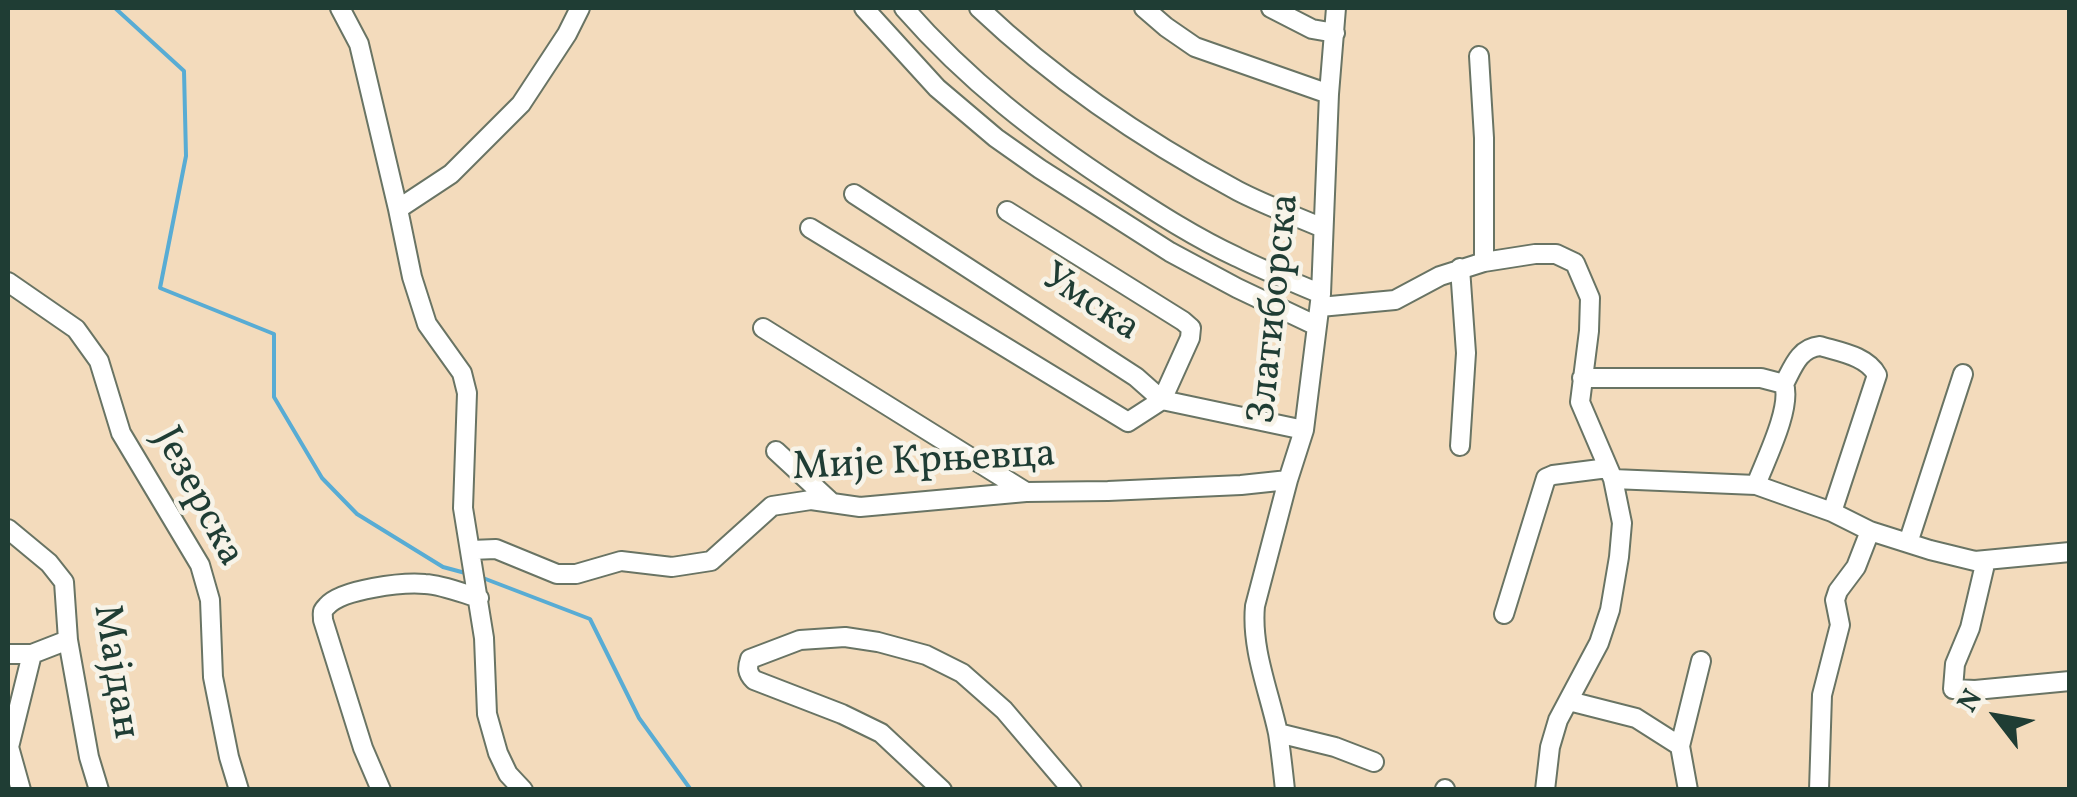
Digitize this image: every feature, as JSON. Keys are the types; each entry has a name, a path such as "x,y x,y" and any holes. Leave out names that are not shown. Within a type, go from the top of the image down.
{"street":[{"path":"340,8 359,44 412,277 427,324 462,373 467,393 463,508 484,638 487,714 503,764 523,790"},
{"path":"398,209 451,174 520,104 568,34 580,8"},
{"path":"864,8 937,88 1010,149 1170,252 1238,288 1319,309 1395,300 1440,276 1484,262 1556,254 1575,263 1590,298 1580,402 1610,473 1622,523 1610,610 1599,643 1558,720 1545,790"},
{"path":"904,8 973,80 1045,137 1167,219 1236,256 1319,309"},
{"path":"980,8 1085,95 1160,145 1240,192 1323,228"},
{"path":"1144,8 1195,47 1329,94"},
{"path":"1271,8 1312,29 1335,34"},
{"name":"Златиборска","path":"1285,790 1278,733 1256,644 1255,606 1304,430 1319,309 1337,8"},
{"path":"1479,56 1484,138 1484,262"},
{"name":"Умска","path":"854,194 1136,378 1162,400 1304,430"},
{"path":"810,228 1128,422 1162,400 1191,328 1007,211"},
{"path":"1460,268 1466,353 1460,446"},
{"name":"Језерска","path":"8,282 76,329 98,360 121,433 200,565 210,600 213,677 239,790"},
{"path":"763,328 1026,492"},
{"path":"1756,485 1780,422 1787,393 1784,384 1801,354 1820,346 1863,360 1873,366 1877,375 1832,512"},
{"path":"1908,543 1963,374"},
{"path":"1582,378 1761,378 1784,384"},
{"path":"776,451 830,501"},
{"path":"1504,614 1546,478 1553,475 1610,473 1756,485 1870,530 1975,562 2070,552"},
{"name":"Мије Крњевца","path":"381,790 363,748 323,620 326,606 338,597 475,575 496,549 557,574 576,574 621,561 672,566 711,561 772,506 810,500 860,507 1026,492 1241,486 1288,480"},
{"name":"Мајдан","path":"8,529 49,563 64,582 68,640 89,757 99,790"},
{"path":"1819,790 1822,695 1840,625 1835,600 1856,566 1870,530"},
{"path":"1986,560 1970,628 1955,664 1953,689 2070,681"},
{"path":"942,790 881,733 754,680 747,667 750,659 800,640 845,636 926,655 962,673 1004,710 1072,790"},
{"path":"8,654 32,654 68,640"},
{"path":"21,790 9,747 32,654"},
{"path":"1688,790 1680,746 1700,661"},
{"path":"1570,701 1636,718 1680,746"},
{"path":"1278,733 1336,747 1374,762"}],"waterway":[{"path":"115,8 184,71 186,156 160,288 274,334 274,397 322,478 357,514 443,567 469,574"},
{"path":"483,578 590,619 639,718 691,790"}]}
